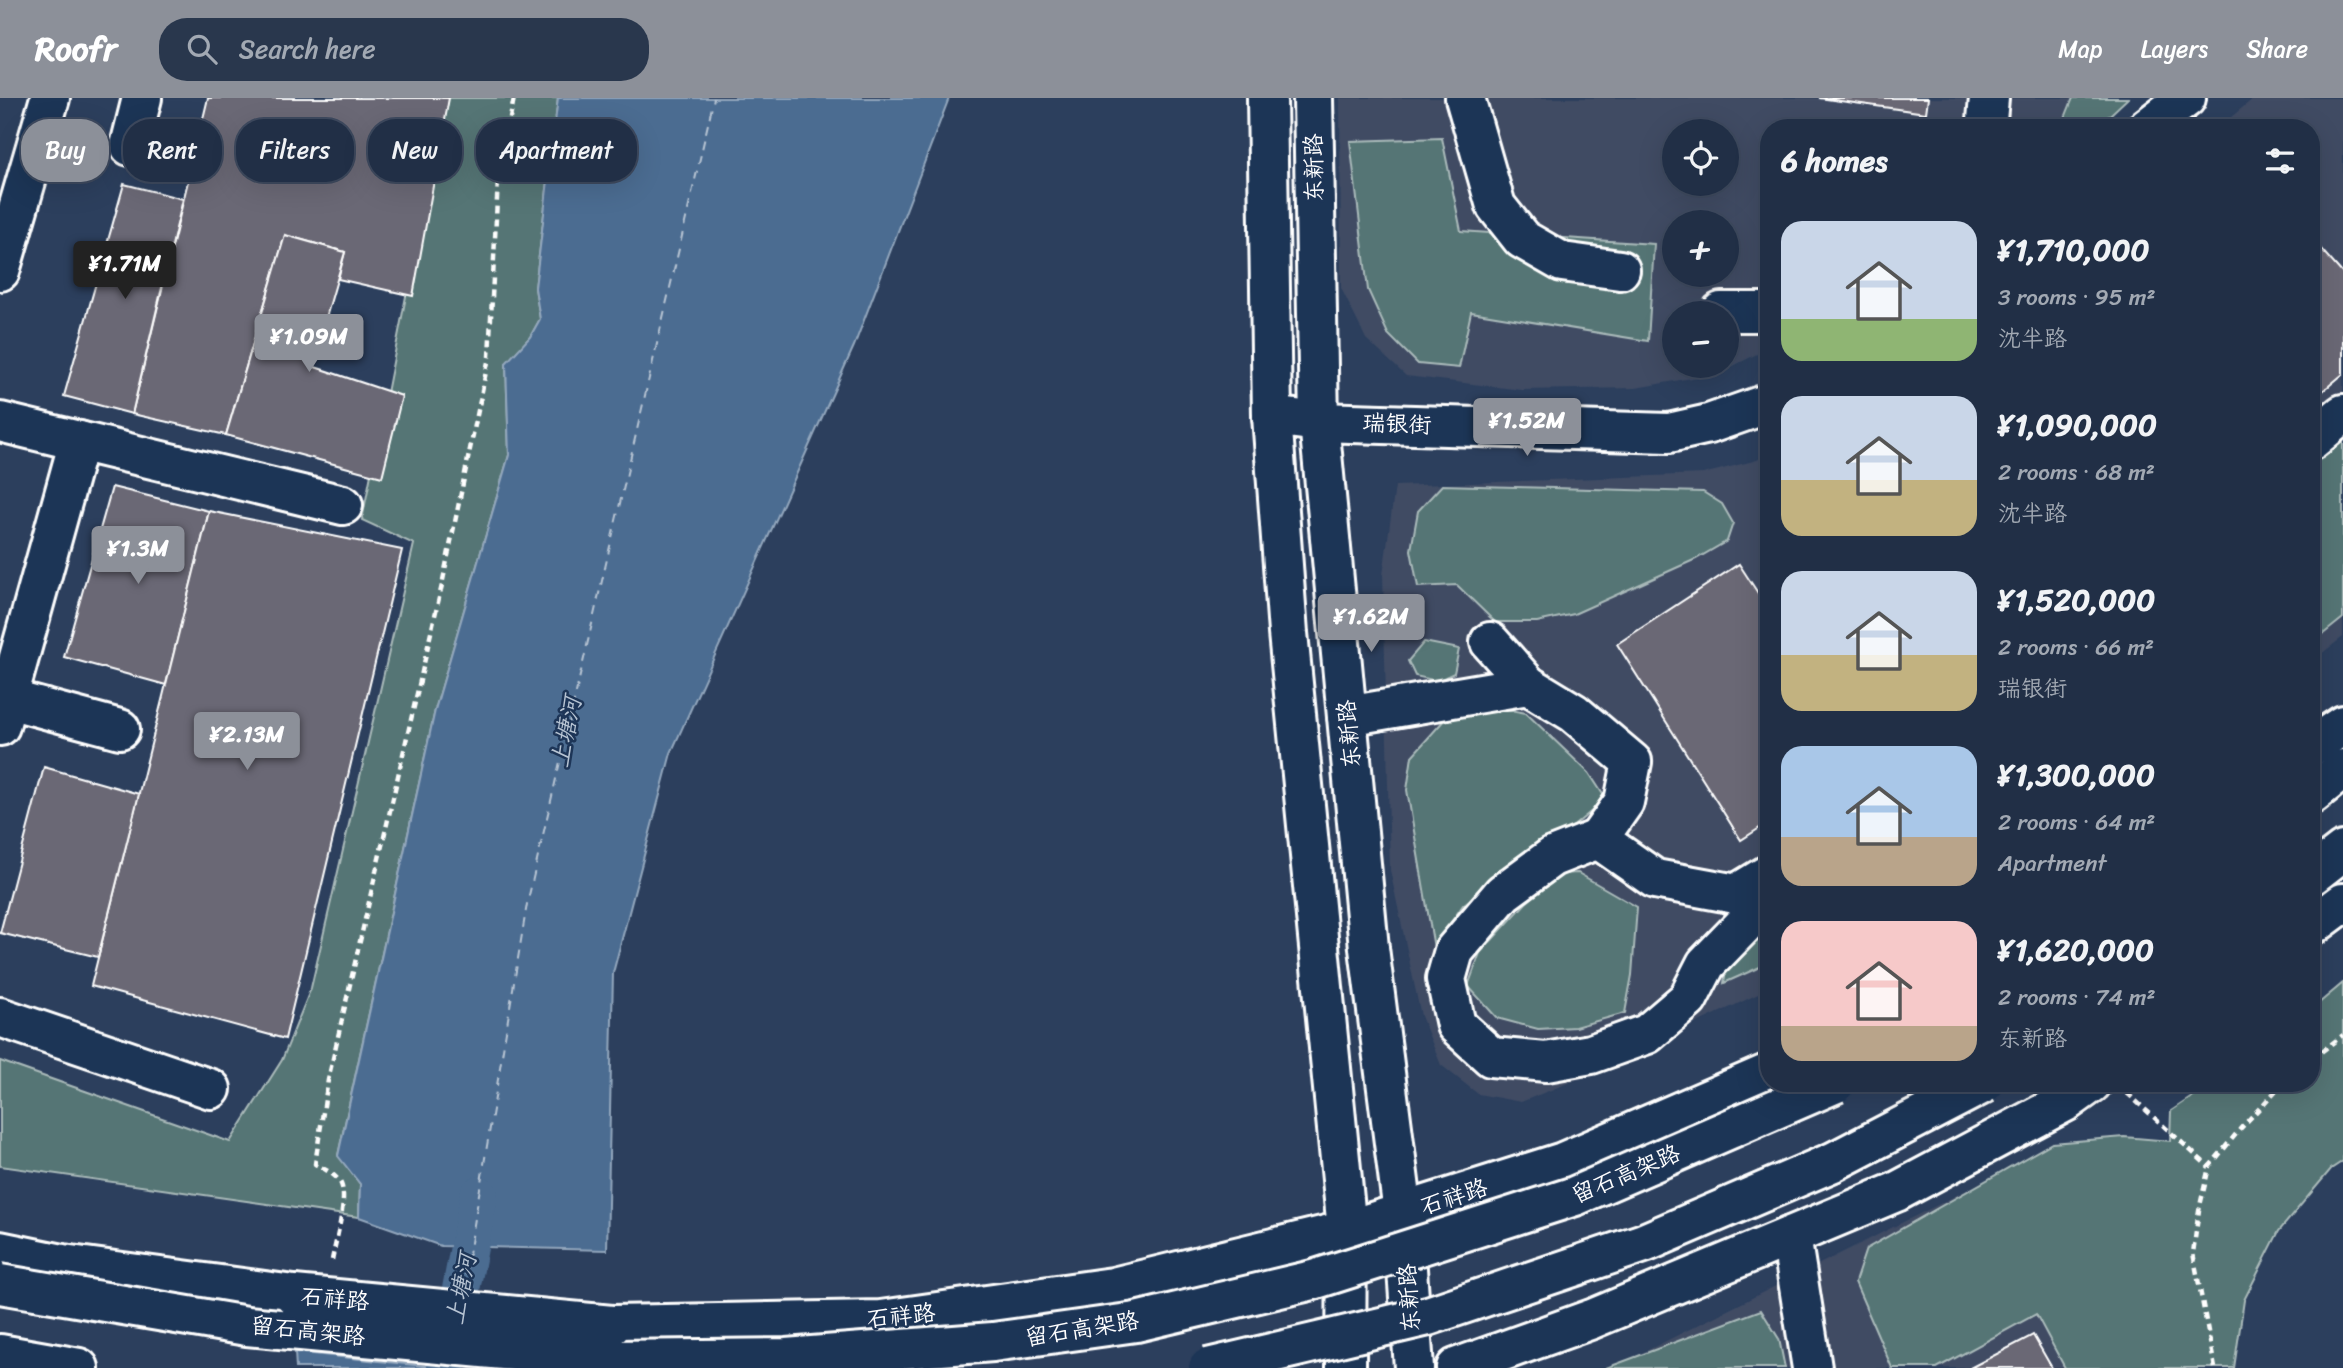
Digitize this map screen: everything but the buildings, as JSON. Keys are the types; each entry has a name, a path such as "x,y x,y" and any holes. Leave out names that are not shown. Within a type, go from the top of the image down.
{"main road":[{"path":"0,271 50,98"},
{"path":"137,119 142,98"},
{"name":"东新路","path":"1267,98 1272,416 1288,633 1347,1230 1346,1368"},
{"name":"东新路","path":"1313,98 1319,422 1369,948 1403,1213 1414,1368"},
{"path":"1987,119 1989,98"},
{"path":"2159,119 2186,98"},
{"path":"1461,99 1496,206 1522,239 1562,262 1620,270"},
{"path":"1739,312 1760,312"},
{"name":"瑞银街","path":"1272,416 1319,422 1669,433 1709,424 1760,406"},
{"path":"2320,433 2343,414"},
{"path":"0,422 343,505"},
{"path":"79,441 4,713 120,729"},
{"path":"1490,642 1528,685 1574,713 1632,762 1624,802 1598,839 1552,857 1503,893 1454,951 1446,979 1456,1025 1492,1057 1546,1062 1591,1054 1647,1034 1688,999 1706,964 1760,908"},
{"path":"1347,716 1528,685"},
{"path":"2320,741 2343,725"},
{"path":"2320,788 2343,769"},
{"path":"1598,839 1655,879 1736,894 1760,879"},
{"path":"2320,869 2343,851"},
{"path":"2320,920 2343,903"},
{"path":"0,1017 211,1088"},
{"name":"石祥路","path":"0,1251 63,1264 294,1295 612,1325 881,1320 1113,1287 1347,1230 1563,1162 1760,1077"},
{"name":"留石高架路","path":"0,1284 247,1326 609,1360 786,1358 993,1342 1136,1322 1313,1280 1575,1196 1815,1092"},
{"path":"1208,1368 1428,1316 1644,1242 1833,1163 1968,1092"},
{"path":"1456,1368 1592,1319 1896,1192 2067,1101 2096,1092"},
{"path":"1791,1236 1812,1368"},
{"path":"0,1354 79,1368"}],"path":[{"path":"331,1266 343,1202 341,1185 331,1172 315,1164 328,1080 442,586 489,357 498,179 514,98"},
{"path":"2320,1053 2343,1035"},
{"path":"2114,1092 2209,1167"},
{"path":"2215,1368 2193,1253 2199,1210 2209,1167 2275,1092"}],"shaded area":[{"path":"1340,98 1971,98 1972,119 1760,119 1760,352 1739,363 1739,301 1662,301 1662,378 1691,378 1636,388 1522,390 1406,376 1366,339 1341,288"},
{"path":"1999,98 2116,98 2093,119 2005,119"},
{"path":"2254,98 2343,98 2343,637 2320,655 2320,119 2229,119"},
{"path":"1760,458 1760,993 1578,1079 1521,1102 1478,1094 1441,1065 1421,1016 1390,870 1383,575 1395,486 1703,474"},
{"path":"1977,1185 2069,1368 1631,1368 1632,1358"}],"green space":[{"path":"445,98 558,98 555,119 476,119 476,182 548,182 535,288 540,319 530,337 506,364 509,455 435,710 338,1155 360,1184 359,1217 0,1166 0,1061 230,1142 282,1060 311,988 414,544 362,520 428,182 462,182 462,119 441,119"},
{"path":"2073,98 2128,98 2106,119 2065,119"},
{"path":"1442,138 1461,231 1654,244 1648,341 1471,312 1459,368 1418,364 1388,334 1368,290 1350,141"},
{"path":"2343,421 2343,618 2320,637 2320,441"},
{"path":"1442,485 1703,492 1722,504 1733,523 1727,541 1696,559 1574,614 1537,622 1495,622 1457,585 1418,587 1411,550 1418,511"},
{"path":"1424,642 1459,649 1454,673 1437,681 1415,676 1408,661"},
{"path":"1500,708 1526,713 1589,773 1606,799 1564,834 1513,865 1463,905 1434,948 1407,790 1412,756 1446,718"},
{"path":"1578,873 1637,907 1632,975 1625,1013 1575,1027 1538,1029 1497,1018 1468,986 1480,953 1526,903 1561,874"},
{"path":"1760,916 1760,967 1724,983 1728,955"},
{"path":"2343,983 2343,1161 2331,1169 2279,1231 2244,1300 2234,1368 2065,1368 2036,1314 1937,1368 1892,1368 1855,1282 1866,1249 2052,1143 2124,1137 2170,1141 2171,1111 2200,1092 2320,1092 2320,1002"},
{"path":"1761,1310 1779,1339 1785,1368 1606,1368"}],"water":[{"path":"558,98 949,98 854,346 671,753 613,973 607,1250 441,1246 359,1217 360,1184 338,1156 435,710 509,455 506,363 530,337 540,319 535,288 548,182 637,182 637,119 555,119"},
{"path":"295,1352 443,1368 296,1368"}],"waterway":[{"name":"上塘河","path":"446,1368 479,1195"}],"ferry route":[{"path":"463,1291 527,904 714,98"}]}
